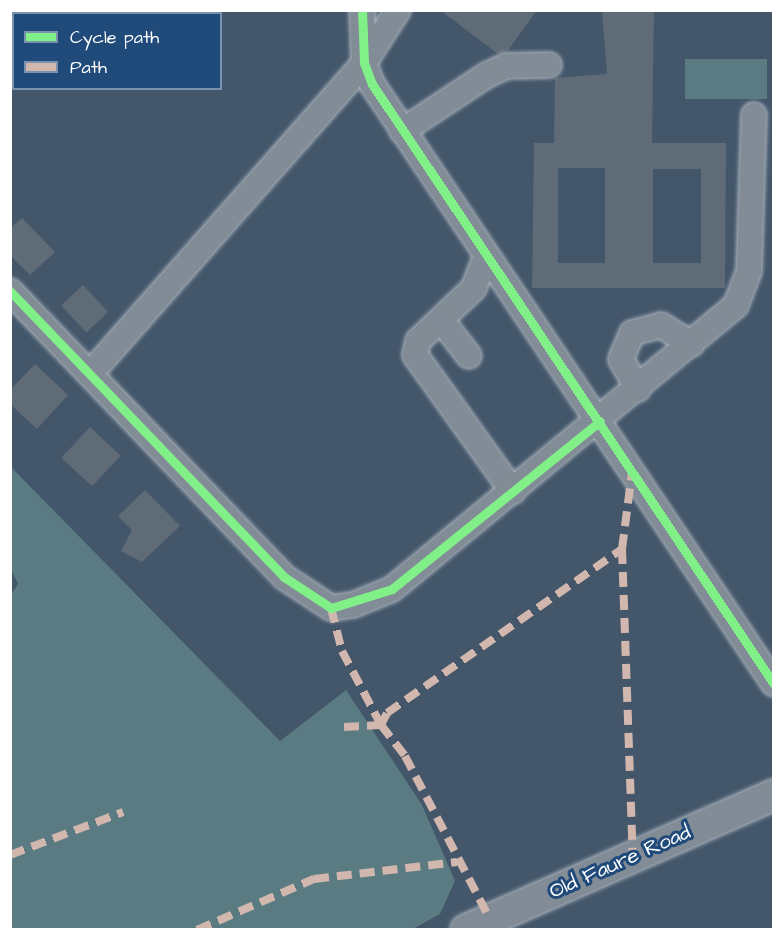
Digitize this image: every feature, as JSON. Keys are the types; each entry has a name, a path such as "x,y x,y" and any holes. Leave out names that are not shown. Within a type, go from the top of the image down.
{"main road":[{"name":"Old Faure Road","path":"484,926 774,795"}],"street":[{"path":"362,10 364,63 402,131 600,421 774,684"},
{"path":"90,374 364,63 398,10"},
{"path":"402,131 506,66 549,65"},
{"path":"10,291 284,577 331,608 392,589 638,390 736,305 747,283 754,115"},
{"path":"486,256 474,288 442,321 418,341 415,355 513,492"},
{"path":"474,288 505,284"},
{"path":"442,321 469,356"},
{"path":"638,390 621,359 632,333 661,325 692,344"}],"green space":[{"path":"685,59 767,59 767,99 685,99"},
{"path":"11,467 280,741 346,690 422,805 455,881 440,914 411,930 11,929 10,596 18,584 11,569"}],"building":[{"path":"440,10 537,10 507,52 498,54"},
{"path":"602,10 654,10 652,143 726,143 725,288 532,288 534,143 554,143 555,78 607,74","holes":["558,168 605,168 605,263 558,263","653,169 701,169 701,263 653,263"]},
{"path":"22,218 55,252 30,275 10,255 10,228"},
{"path":"83,285 108,312 86,333 61,305"},
{"path":"35,364 68,395 37,429 10,404 10,390"},
{"path":"90,427 121,456 92,486 61,458"},
{"path":"145,490 180,526 142,562 121,551 132,530 118,516"}],"marked path":[{"path":"381,725 387,713 622,549 632,472"},
{"path":"622,549 633,857"},
{"path":"331,608 342,651 381,725"},
{"path":"344,727 381,725 405,756 490,919"},
{"path":"10,855 123,812"},
{"path":"197,930 314,879 457,862"}],"cycle path":[{"path":"362,10 364,63 372,84 774,684"},
{"path":"10,291 284,577 331,608 392,589 600,421"}]}
